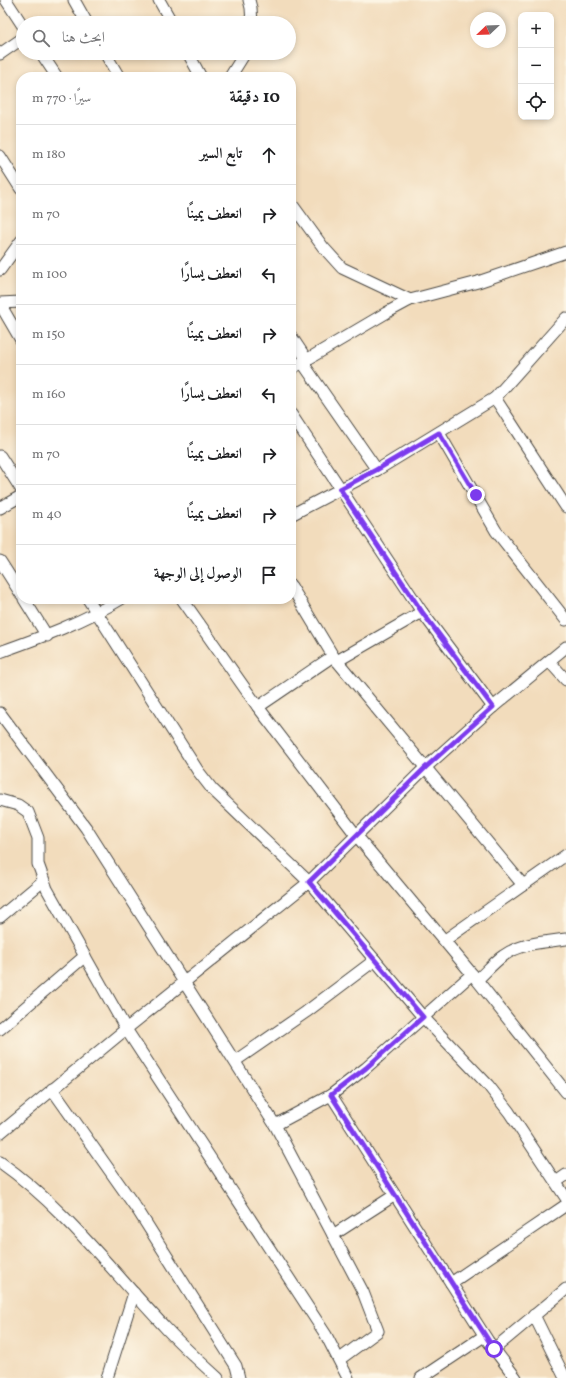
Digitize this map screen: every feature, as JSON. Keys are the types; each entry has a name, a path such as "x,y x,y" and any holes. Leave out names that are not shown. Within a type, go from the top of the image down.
{"street":[{"path":"6,0 16,16"},
{"path":"74,0 83,16"},
{"path":"159,0 168,16"},
{"path":"249,0 251,16"},
{"path":"0,54 16,43"},
{"path":"46,60 54,72"},
{"path":"109,60 116,72"},
{"path":"192,60 198,72"},
{"path":"233,72 241,60"},
{"path":"0,156 16,180"},
{"path":"296,210 342,268 410,300"},
{"path":"0,270 16,248"},
{"path":"296,366 386,312 410,300 478,282 566,252"},
{"path":"16,302 0,304 16,331"},
{"path":"296,511 376,470 495,398 566,318"},
{"path":"296,345 376,470"},
{"path":"495,398 566,507"},
{"path":"296,422 422,612 493,707"},
{"path":"439,433 496,531 566,620"},
{"path":"0,456 16,481"},
{"path":"0,508 16,499"},
{"path":"0,561 16,586"},
{"path":"296,594 335,658 523,885"},
{"path":"27,604 47,636"},
{"path":"91,604 194,764 212,789 309,882 423,1017 488,1084 510,1112 566,1198"},
{"path":"0,652 47,636 97,614 113,604"},
{"path":"185,604 258,708 356,835 445,940 566,1092"},
{"path":"258,708 335,658 422,612"},
{"path":"0,1133 126,1028 247,933 309,882 426,767 493,707 566,647"},
{"path":"549,661 566,680"},
{"path":"0,713 86,828 275,1124 363,1292 378,1331 340,1359"},
{"path":"0,800 18,805 28,812 38,838 38,864 43,881 85,956 126,1028 326,1336 340,1359 348,1378"},
{"path":"445,940 566,855"},
{"path":"0,917 43,881"},
{"path":"275,1124 331,1095 366,1068 423,1017 502,956 529,944 566,939"},
{"path":"0,1029 85,956"},
{"path":"236,1061 306,1012 375,960"},
{"path":"52,1090 139,1212 162,1247 236,1366 239,1378"},
{"path":"331,1095 452,1283 484,1336 516,1378"},
{"path":"0,1162 52,1204 86,1237 164,1327 218,1378"},
{"path":"556,1182 566,1175"},
{"path":"333,1235 395,1195"},
{"path":"452,1283 566,1205"},
{"path":"494,1349 566,1289"},
{"path":"107,1378 134,1293"},
{"path":"534,1315 565,1378"},
{"path":"421,1378 484,1336"}],"route":[{"path":"476,495 439,433 340,489 422,612 493,707 426,767 309,882 423,1017 366,1068 331,1095 452,1283 484,1336 494,1349"}]}
